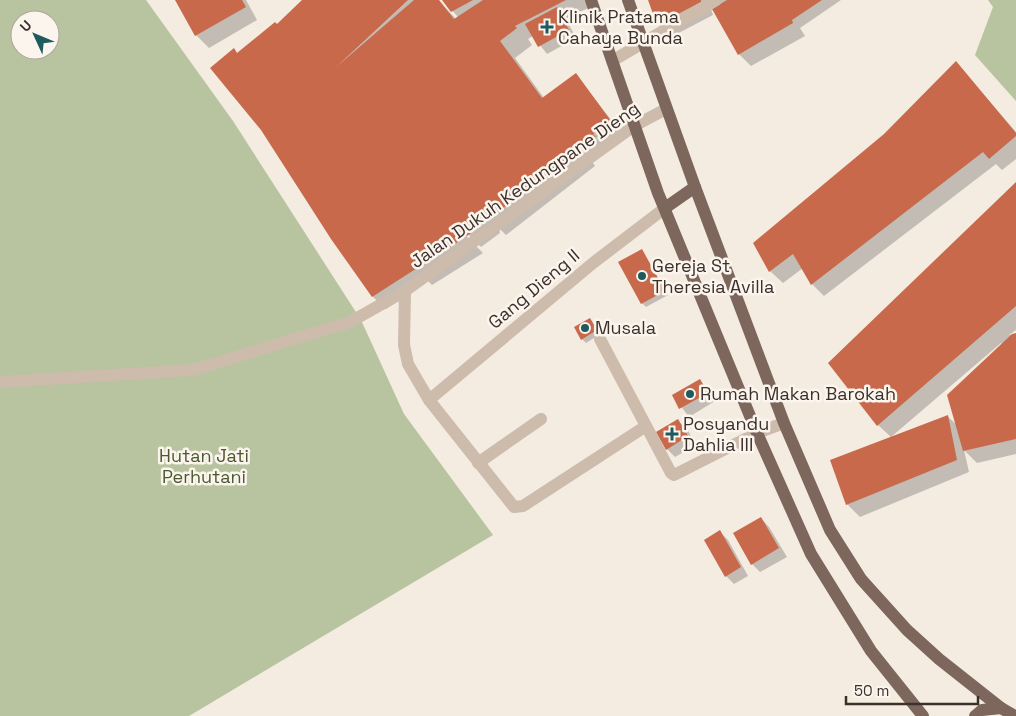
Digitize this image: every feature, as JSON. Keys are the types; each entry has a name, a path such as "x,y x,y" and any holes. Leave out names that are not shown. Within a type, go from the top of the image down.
{"main road":[{"path":"591,0 634,126 665,208 757,433 781,482 811,554 871,652 923,716"},
{"path":"628,0 666,109 784,423 830,530 861,579 907,630 939,659 1001,708 1015,716"},
{"path":"665,208 695,187"},
{"path":"975,716 982,710 1001,708"}],"street":[{"path":"612,61 644,44 716,0"},
{"name":"Jalan Dukuh Kedungpane Dieng","path":"0,382 193,370 350,322 405,291 634,126 666,109"},
{"name":"Gang Dieng II","path":"429,400 593,262 665,208"},
{"name":"Jalan Dukuh Kedungpane Dieng","path":"405,291 405,355 412,372 429,400 513,506 519,508 646,426"},
{"path":"600,339 671,473 674,475 757,433 784,423"},
{"path":"478,463 541,419"}],"green space":[{"name":"Hutan Jati Perhutani","path":"0,0 146,0 233,121 361,320 404,414 493,535 189,716 0,716"},
{"path":"988,0 1016,0 1016,101 975,55 993,7"}],"building":[{"path":"175,0 242,0 246,7 195,36"},
{"path":"302,0 408,0 335,68 414,0 439,0 454,19 483,0 566,0 515,26 517,28 500,41 542,98 576,73 611,121 593,134 596,137 467,236 372,297 331,239 261,130 210,68 234,48 237,53 275,22 277,24"},
{"path":"442,0 473,0 451,12"},
{"path":"648,0 701,0 701,2 657,25"},
{"path":"727,0 822,0 792,20 793,23 738,55 712,9"},
{"name":"Klinik Pratama Cahaya Bunda","path":"557,7 569,30 538,47 525,24"},
{"path":"956,61 1016,133 1016,136 989,159 983,152 811,285 793,254 769,272 753,243 884,134"},
{"path":"1016,182 1016,306 877,426 828,363"},
{"name":"Gereja St Theresia Avilla","path":"642,249 665,291 641,304 618,262"},
{"name":"Musala","path":"590,318 597,330 581,340 574,327"},
{"path":"1016,333 1016,439 963,451 947,395 1012,334"},
{"name":"Rumah Makan Barokah","path":"700,379 708,393 679,409 672,395"},
{"path":"948,415 957,460 846,505 830,460"},
{"name":"Posyandu Dahlia III","path":"678,419 688,436 666,450 656,432"},
{"path":"761,517 779,548 751,565 733,533"},
{"path":"720,530 741,567 725,577 704,540"}],"place":[{"name":"Klinik Pratama Cahaya Bunda","path":"547,27"},
{"name":"Gereja St Theresia Avilla","path":"642,276"},
{"name":"Musala","path":"585,328"},
{"name":"Rumah Makan Barokah","path":"690,394"},
{"name":"Posyandu Dahlia III","path":"672,434"}]}
